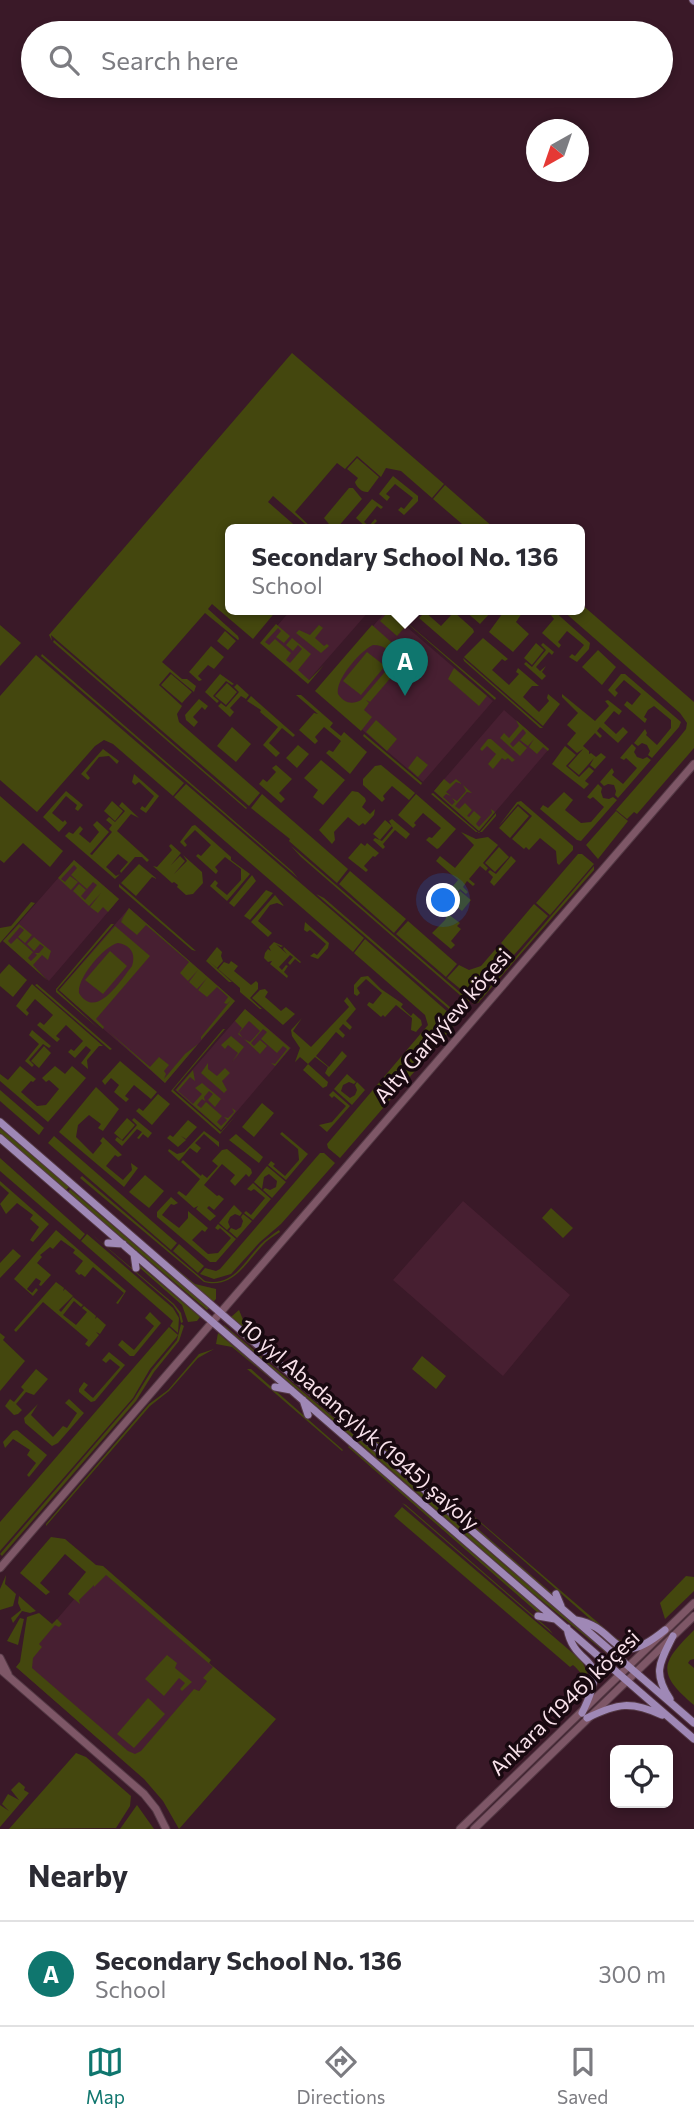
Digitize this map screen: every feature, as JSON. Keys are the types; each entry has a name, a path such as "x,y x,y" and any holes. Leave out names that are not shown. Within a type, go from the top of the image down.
{"main road":[{"name":"10 ýyl Abadançylyk (1945) şaýoly","path":"0,1122 694,1723"},
{"name":"10 ýyl Abadançylyk (1945) şaýoly","path":"0,1138 558,1619 694,1740"},
{"path":"127,1221 129,1233"},
{"path":"108,1243 123,1244"},
{"path":"142,1245 154,1245"},
{"path":"134,1254 136,1268"},
{"path":"294,1365 295,1378"},
{"path":"275,1387 292,1390"},
{"path":"313,1393 324,1391"},
{"path":"303,1399 308,1415"},
{"path":"556,1594 563,1610"},
{"path":"538,1616 558,1619"},
{"path":"575,1620 590,1623 616,1644 627,1649 643,1646 665,1630"},
{"path":"567,1627 570,1643 586,1657 594,1672 594,1687 585,1715"},
{"path":"673,1636 659,1669 662,1687 674,1706"},
{"path":"585,1715 628,1704 668,1717"}],"street":[{"name":"Alty Garlyýew köçesi","path":"0,1568 694,764"},
{"name":"Ankara (1946) köçesi","path":"632,1670 665,1630 694,1603"},
{"name":"Ankara (1946) köçesi","path":"474,1829 624,1677 694,1616"},
{"path":"0,1658 10,1678"},
{"path":"0,1669 144,1794 156,1809 166,1829"},
{"path":"0,1675 10,1678"},
{"name":"Ankara (1946) köçesi","path":"460,1829 585,1715"}],"shaded area":[{"path":"292,353 444,484 432,498 401,471 386,468 381,477 357,456 345,469 337,463 295,512 308,524 273,496 268,502 293,524 225,524 225,615 273,615 253,639 212,604 208,609 239,639 205,613 162,662 182,679 187,679 196,686 194,692 170,672 159,685 182,706 177,714 179,722 260,793 249,806 51,635 52,641 49,635"},
{"path":"357,458 379,477 368,492 358,488 355,482 358,478 347,469"},
{"path":"393,476 418,496 418,501 404,515 398,510 401,507 404,509 413,498 395,484 386,494 390,497 387,501 379,494"},
{"path":"445,485 489,524 462,524 433,499"},
{"path":"349,488 353,488 362,499 340,524 329,524 324,518"},
{"path":"372,499 383,507 381,509 377,506 364,522 366,524 356,518"},
{"path":"585,607 694,702 694,748 637,814 634,812 627,819 616,810 686,729 687,723 680,713 568,615 585,615"},
{"path":"287,615 366,615 307,682 262,643"},
{"path":"383,615 393,615 493,701 423,782 317,691"},
{"path":"385,615 391,615 405,627 397,636 380,621"},
{"path":"398,615 496,698 495,700"},
{"path":"428,615 441,626 451,615 457,615 474,632 457,651 419,618"},
{"path":"470,615 488,615 480,624"},
{"path":"501,615 521,615 516,622 529,634 513,652 489,632"},
{"path":"551,615 559,615 590,643 589,649 577,662 569,657 572,654 575,656 584,645 567,631 558,642 561,645 559,648 542,633 554,619"},
{"path":"276,624 290,636 284,643 276,637 281,631 278,628 265,642 269,645 275,639 291,653 286,660 290,663 302,649 298,645 293,651 286,645 292,638 311,654 298,670 309,680 324,665 308,684 260,643"},
{"path":"0,625 21,643 0,666"},
{"path":"319,625 323,628 315,638 324,646 329,646 321,653 296,633 299,630 310,635"},
{"path":"372,625 408,657 394,674 390,671 393,675 370,702 366,700 369,703 364,710 372,717 361,731 315,691","holes":["373,645 382,646 388,651 391,657 390,666 361,700 348,702 338,694 340,681 349,666"]},
{"path":"225,631 236,641 228,650 217,641"},
{"path":"483,638 508,659 502,659 492,670 509,685 519,674 516,672 518,668 539,686 532,686 523,697 539,712 549,701 548,694 560,704 543,726 464,657"},
{"path":"54,640 247,808 53,642"},
{"path":"536,643 544,650 532,665 524,658"},
{"path":"543,643 554,652 552,655 549,652 536,667 540,671 546,666 542,672 546,676 542,680 524,664 526,662 532,667 546,650 541,645"},
{"path":"211,646 224,657 214,669 208,665 198,676 202,680 199,681 189,672"},
{"path":"598,650 616,667 602,685 582,667"},
{"path":"367,652 385,666 361,695 343,681"},
{"path":"42,654 292,871 298,878 41,656"},
{"path":"36,655 184,783 173,796 113,744 104,740 95,746 37,812 0,780 0,696"},
{"path":"463,658 543,728 540,728"},
{"path":"454,668 487,696 479,706 448,679"},
{"path":"171,674 192,692 182,703 161,685"},
{"path":"220,674 234,684 226,681 213,696 219,701 217,703 205,692"},
{"path":"621,674 625,674 681,722 652,758 648,755 650,751 647,745 642,743 638,746 634,743 645,729 646,735 657,745 671,728 671,720 654,706 644,717 647,719 645,723 624,705 627,701 632,705 641,694 624,680 615,690 618,693 615,697 608,690"},
{"path":"227,683 237,692 226,705 215,696"},
{"path":"237,684 249,695 246,699 241,696 230,708 234,712 230,717 218,706 221,703 226,707 239,692 234,687"},
{"path":"562,694 595,721 609,706 605,701 608,700 622,711 619,715 614,711 604,723 616,734 623,727 628,732 618,743 600,727 597,731 602,736 600,738 595,733 583,746 589,754 596,757 601,753 606,757 595,769 590,765 594,758 579,775 568,766 583,749 577,753 567,744 576,733 567,725 578,713"},
{"path":"296,695 301,695 333,723 330,727 341,736 344,732 367,752 350,774 326,753 329,750 333,752 341,741 324,727 315,737 318,741 315,744 299,730 314,713 318,714"},
{"path":"251,696 295,735 293,737 282,728 269,743 280,753 276,757 263,745 278,727 260,712 261,710 247,701"},
{"path":"199,699 208,706 205,710 202,707 193,717 198,722 194,727 186,720 185,715"},
{"path":"504,710 549,749 479,831 434,791"},
{"path":"376,720 397,739 387,751 366,732"},
{"path":"516,720 549,749 548,751 543,747 537,754 529,747 534,739 528,746 520,740 526,733 523,729 510,744 513,747 519,741 527,748 520,756 500,738 504,733 509,738 519,726"},
{"path":"232,727 251,744 236,762 217,746"},
{"path":"364,734 422,783 421,785 363,736"},
{"path":"488,739 515,760 512,762 508,758 502,758 493,769 488,764 496,754 487,746 482,751 480,749"},
{"path":"632,744 636,748 634,752 637,757 651,760 618,798 614,785 604,786 600,782 612,768 612,775 623,784 637,768 626,758 620,758"},
{"path":"298,745 309,754 297,768 286,758"},
{"path":"565,746 576,755 566,766 579,777 589,767 594,771 585,781 589,784 584,789 552,764"},
{"path":"103,749 119,761 117,764 109,756 99,757 86,773 90,778 88,780 81,774"},
{"path":"417,756 428,765 418,777 408,768"},
{"path":"321,760 345,780 323,805 313,797 318,790 304,778"},
{"path":"276,765 292,779 279,793 285,799 281,803 259,784 263,779 267,782 276,772 272,768"},
{"path":"381,765 415,793 409,800 392,786 383,796 385,799 382,802 363,785 363,779 375,766"},
{"path":"134,774 159,796 146,813 140,809 142,806 145,808 154,796 139,782 135,785 132,782"},
{"path":"444,779 450,784 456,779 462,784 456,782 446,792 451,796 446,794 443,797 452,805 455,802 452,798 457,801 466,791 463,785 472,793 467,792 455,806 459,809 465,803 472,810 467,816 474,811 481,817 476,824 479,827 492,813 491,809 495,812 479,831 434,791"},
{"path":"186,784 364,938 353,952 174,797"},
{"path":"598,784 602,788 603,798 613,797 617,800 581,841 540,809 543,805 548,808 564,792 573,800 565,810 581,823 591,822 604,807 593,797 587,797"},
{"path":"66,791 83,805 78,811 75,809 77,805 66,796 52,813 67,823 59,832 43,817"},
{"path":"352,791 365,798 362,807 370,814 375,809 374,815 365,825 363,823 359,826 348,817 334,832 335,840 332,844 319,830"},
{"path":"433,793 478,832 431,794"},
{"path":"262,794 348,869 337,883 289,841 290,839 251,808"},
{"path":"416,794 456,829 437,849 426,840 432,838 441,828 423,813 413,828 398,815"},
{"path":"0,796 63,851 50,867 23,843 4,863 0,860"},
{"path":"112,801 123,811 115,821 104,811"},
{"path":"521,801 573,846 573,850 559,865 556,851 540,838 529,850 512,839 532,816 518,804 498,827 517,802"},
{"path":"122,802 139,818 131,814 117,831 149,860 147,862 142,857 135,857 121,873 128,862 118,854 106,867 116,876 120,874 115,879 65,836 69,832 73,834 80,826 83,829 79,834 90,843 99,832 93,825 97,821 109,832 90,854 92,855 112,832 109,829 112,825 106,820 109,817 115,822 125,811 119,806"},
{"path":"518,806 529,816 510,838 499,828"},
{"path":"616,811 628,821 598,859 586,845"},
{"path":"496,813 496,816 480,832"},
{"path":"392,819 410,834 406,839 395,830 383,844 383,849 373,840 375,838 382,841 393,828 389,821"},
{"path":"385,820 392,826 380,840 373,834"},
{"path":"195,825 231,857 231,860 250,874 227,901 210,886 215,880 218,883 216,886 227,895 241,880 241,869 225,857 215,867 218,871 216,874 196,856 201,856 211,845 195,830 184,841 187,845 185,847 180,842"},
{"path":"461,832 476,839 488,837 498,845 483,863 488,868 486,871 480,866 469,879 475,884 473,886 467,881 463,887 468,892 466,894 460,889 450,901 455,907 453,909 439,896 444,897 458,880 436,861 440,856 455,868 474,845"},
{"path":"361,843 365,846 367,843 379,853 364,866 368,870 366,872 348,858"},
{"path":"171,844 181,853 171,865 180,856 185,861 174,874 187,861 183,855 202,872 203,883 193,894 186,895 178,885 153,866 157,867 172,850 169,846"},
{"path":"291,846 470,1001 468,1002"},
{"path":"499,847 509,857 495,872 485,863"},
{"path":"578,854 582,854 594,864 550,915 536,903"},
{"path":"511,856 516,861 494,886 490,882 493,877 488,872 490,870 496,874"},
{"path":"74,860 119,899 49,981 3,941"},
{"path":"74,860 119,899 108,912 103,907 98,913 90,907 101,893 89,906 73,891 79,884 86,890 81,896 85,900 97,885 93,882 87,889 71,875 77,868 74,865 61,879 65,882 70,876 78,882 71,890 58,878"},
{"path":"139,864 157,879 152,877 136,896 121,883"},
{"path":"594,866 594,870 478,1003 471,1004 477,1002"},
{"path":"350,871 406,919 394,933 339,884"},
{"path":"252,875 256,881 234,907 229,903"},
{"path":"119,884 196,951 119,887"},
{"path":"266,890 273,893 250,920 244,916"},
{"path":"460,891 471,900 462,911 451,902"},
{"path":"316,894 324,898 458,1014 457,1016"},
{"path":"275,895 284,906 277,903 270,905 258,921 272,933 268,937 251,922"},
{"path":"31,902 35,903 0,943 0,928 11,926"},
{"path":"534,904 548,916 514,955 501,943"},
{"path":"129,908 235,1001 165,1083 59,990"},
{"path":"129,908 235,1001 201,1040 231,1000 227,1004 224,1003 228,997 217,987 207,997 198,990 207,978 197,989 189,982 198,970 188,981 180,973 189,962 146,925 137,935 121,922 124,918 120,922"},
{"path":"448,914 460,923 457,926 461,929 451,941 455,945 451,949 432,933"},
{"path":"408,921 457,964 446,977 396,934"},
{"path":"305,922 329,943 318,959 310,956 314,953 317,955 326,944 310,930 304,930"},
{"path":"19,924 32,935 25,943 18,937 24,930 20,927 8,941 11,944 17,938 33,952 28,958 31,961 37,955 35,953 39,953 44,947 40,944 34,951 27,944 34,937 51,951 48,960 42,955 33,965 48,981 3,941"},
{"path":"111,924 114,924 57,990 99,1029 56,992 56,989"},
{"path":"115,926 150,956 96,1019 103,1029 59,990","holes":["118,943 131,951 132,966 108,995 93,1003 86,1000 79,993 82,979 92,964 112,945"]},
{"path":"365,939 458,1021 340,1158 327,1144 428,1025 425,1015 354,953"},
{"path":"274,942 283,946 276,944 287,954 284,947 301,962 295,959 290,965 288,963 293,957 290,955 279,967 282,970 288,966 284,972 287,978 270,964 272,961 268,962 264,958 268,949 271,951 269,947"},
{"path":"499,945 513,957 475,1001 447,978 459,965 469,970 481,966"},
{"path":"217,947 222,952 223,961 217,968 210,962 232,982 206,961"},
{"path":"110,951 127,966 103,994 85,980"},
{"path":"231,961 238,966 234,971 251,985 256,981 258,983 258,989 250,998 262,1009 240,992 240,988 218,969 224,962 229,964"},
{"path":"9,964 27,980 13,997 0,986 0,974"},
{"path":"368,976 403,1004 401,1007 411,1016 413,1013 421,1020 422,1025 416,1032 411,1030 412,1018 396,1005 385,1017 381,1017 367,1005 369,1002 373,1004 382,993 366,979 357,988 360,993 357,996 354,994 354,985 361,977"},
{"path":"32,984 103,1046 99,1046 87,1060 88,1069 81,1063 91,1050 86,1046 75,1058 68,1052 71,1049 74,1051 83,1041 66,1025 56,1036 60,1039 57,1042 37,1025 40,1022 44,1025 53,1015 35,999 26,1010 29,1013 27,1016 16,1006"},
{"path":"37,984 112,1049 35,985"},
{"path":"265,989 268,992 265,997 281,1011 286,1007 295,1014 283,1025 252,998"},
{"path":"347,997 356,1009 346,1021 352,1027 350,1030 343,1024 339,1029 345,1035 343,1038 336,1032 316,1056 329,1067 342,1051 347,1056 329,1077 325,1073 328,1067 315,1057 308,1064 300,1057 295,1062 300,1048 291,1030 302,1018 293,1031 311,1047 349,1007 344,1001"},
{"path":"245,1009 291,1048 221,1130 175,1090"},
{"path":"245,1009 290,1048 275,1066 271,1063 275,1064 287,1049 283,1046 277,1053 261,1039 267,1032 263,1029 251,1043 254,1046 260,1040 267,1046 260,1054 244,1039 250,1042 260,1031 249,1021 239,1033 243,1038 238,1034 242,1028 235,1021"},
{"path":"223,1029 173,1090 221,1132 238,1113 220,1134 171,1091"},
{"path":"32,1030 51,1046 49,1048 43,1044 29,1060 34,1065 32,1067 25,1061 39,1044 29,1035"},
{"path":"108,1031 150,1067 159,1057 169,1065 164,1071 164,1079 185,1054 198,1044 165,1083"},
{"path":"231,1036 244,1047 232,1062 238,1053 228,1045 225,1049 221,1045"},
{"path":"44,1046 51,1053 39,1068 31,1061"},
{"path":"120,1061 157,1092 151,1099 134,1085 125,1096 129,1099 126,1102 114,1092 119,1085 111,1078 105,1085 102,1081"},
{"path":"208,1063 208,1069 217,1076 225,1068 230,1073 222,1081 227,1090 224,1093 201,1073"},
{"path":"308,1064 328,1082 327,1086 323,1088 303,1070"},
{"path":"20,1066 36,1079 21,1092 37,1106 46,1105 59,1089 49,1080 46,1082 42,1078 55,1066 65,1074 72,1066 86,1078 48,1122 0,1081 0,1074 8,1080"},
{"path":"193,1070 195,1081 190,1077 178,1091 193,1104 202,1094 195,1088 202,1083 221,1099 215,1107 208,1100 213,1094 209,1091 204,1097 205,1101 202,1099 197,1105 201,1108 206,1102 222,1116 217,1122 221,1126 227,1120 224,1117 228,1118 234,1112 232,1108 236,1111 221,1130 176,1090"},
{"path":"347,1074 356,1082 343,1085 341,1091 350,1098 355,1095 357,1082 365,1090 352,1105 334,1089"},
{"path":"96,1087 119,1109 103,1131 98,1128 101,1124 89,1115 78,1125 76,1137 93,1154 102,1143 100,1141 103,1137 122,1155 115,1155 106,1166 123,1180 132,1170 131,1163 138,1168 124,1187 59,1132"},
{"path":"0,1090 44,1128 39,1135 0,1101"},
{"path":"333,1091 350,1106 327,1132 319,1125 332,1122 346,1106 329,1095"},
{"path":"158,1094 170,1104 152,1125 136,1111 139,1108 143,1111"},
{"path":"262,1103 274,1113 254,1137 242,1127"},
{"path":"127,1118 135,1125 122,1140 114,1133"},
{"path":"134,1118 152,1133 148,1138 143,1134 139,1139 137,1138 142,1132 137,1129 122,1146 115,1140 117,1137 123,1141 137,1125 132,1120"},
{"path":"188,1120 197,1127 186,1139 181,1136 186,1140 178,1147 167,1138 170,1135 173,1137"},
{"path":"0,1128 69,1187 66,1190 0,1133"},
{"path":"204,1131 219,1142 219,1147 204,1134 195,1143 201,1148 197,1153 190,1148 179,1161 168,1151 169,1149 177,1154 184,1152"},
{"path":"282,1132 308,1154 286,1180 268,1165 271,1161 285,1176 299,1160 298,1149 280,1134"},
{"path":"236,1134 263,1157 259,1163 229,1140"},
{"path":"54,1136 177,1243 171,1250 48,1143"},
{"path":"227,1149 251,1169 252,1173 249,1177 246,1174 235,1186 230,1181 235,1175 222,1164 204,1185 224,1199 214,1210 209,1206 207,1208 216,1216 210,1221 196,1209 198,1206 194,1208 177,1193 179,1191 186,1196 200,1179 181,1162 183,1160 207,1178 218,1166 212,1161 222,1150"},
{"path":"320,1153 324,1153 335,1163 281,1224 260,1242 231,1274 214,1279 200,1274 205,1268 216,1271 220,1269"},
{"path":"0,1158 85,1234 80,1240 0,1171"},
{"path":"267,1166 286,1182 272,1198 263,1190 276,1187 277,1181 269,1174 264,1177 262,1189 254,1182"},
{"path":"145,1175 164,1191 149,1208 129,1192"},
{"path":"82,1176 205,1281 215,1282 230,1277 262,1243 279,1230 280,1232 266,1242 244,1267 231,1278 223,1282 214,1283 204,1282 80,1178"},
{"path":"0,1181 49,1224 33,1242 30,1240 39,1227 30,1219 33,1215 17,1203 6,1214 0,1204 9,1193 0,1185"},
{"path":"253,1183 271,1199 253,1220 244,1213 246,1211 251,1215 265,1198 254,1189 247,1189"},
{"path":"70,1189 209,1308 207,1310 68,1192"},
{"path":"171,1197 178,1203 171,1204 162,1215 179,1228 188,1218 188,1211 208,1228 192,1240 208,1254 218,1253 231,1238 220,1228 215,1228 218,1224 236,1239 216,1262 210,1262 157,1217 157,1212"},
{"path":"463,1201 570,1295 503,1376 393,1280"},
{"path":"234,1205 242,1213 240,1216 235,1214 230,1217 230,1227 227,1230 219,1223"},
{"path":"551,1208 573,1228 563,1238 542,1218"},
{"path":"243,1214 252,1221 237,1238 229,1231 231,1228 236,1230 241,1227"},
{"path":"56,1230 126,1291 118,1304 116,1303 124,1293 93,1267 85,1277 79,1275 75,1271 83,1261 73,1253 75,1250 61,1240 53,1249 50,1247 40,1255 42,1257 37,1263 51,1275 41,1286 41,1281 36,1278 27,1289 32,1293 36,1288 38,1290 33,1296 14,1279"},
{"path":"89,1232 174,1304 181,1313 183,1322 181,1323 173,1305"},
{"path":"87,1234 173,1308 179,1318 178,1333 170,1326 173,1321 81,1241"},
{"path":"179,1244 204,1266 198,1273 173,1251"},
{"path":"151,1248 195,1284 216,1289 216,1299 213,1302"},
{"path":"13,1249 21,1256 0,1278 0,1263"},
{"path":"138,1264 200,1317 197,1321 188,1322 182,1305"},
{"path":"56,1282 64,1288 63,1291 65,1289 73,1296 59,1310 61,1312 73,1297 83,1305 81,1307 74,1301 63,1315 76,1325 87,1312 82,1308 84,1306 96,1316 95,1319 97,1317 106,1325 100,1334 96,1332 99,1335 89,1347 85,1344 88,1340 43,1302 16,1332 14,1330"},
{"path":"239,1310 246,1327 291,1370 231,1317"},
{"path":"150,1312 161,1323 134,1356 130,1356 118,1345 122,1340 134,1350 154,1326 145,1318"},
{"path":"181,1324 184,1326 179,1341 154,1372 136,1401 2,1556 0,1554 134,1399 152,1370 177,1340"},
{"path":"224,1325 355,1436 353,1438"},
{"path":"169,1327 178,1335 150,1369 133,1398 0,1551 0,1522"},
{"path":"0,1333 5,1337 3,1340 25,1361 0,1391"},
{"path":"218,1333 277,1384 232,1347 216,1344"},
{"path":"214,1349 198,1358 169,1391 150,1406 46,1526 149,1404 168,1390 199,1354"},
{"path":"109,1352 125,1365 95,1401 91,1402 79,1389 84,1382 88,1385 84,1390 93,1398 120,1367 110,1359 106,1363 102,1360"},
{"path":"422,1356 446,1376 436,1389 412,1369"},
{"path":"36,1369 48,1379 34,1395 26,1392 16,1404 22,1410 14,1415 5,1406 10,1399 14,1402 24,1390 21,1387"},
{"path":"247,1369 251,1369 343,1450 342,1451"},
{"path":"69,1399 84,1413 58,1443 52,1446 25,1423 24,1418 38,1404 31,1415 53,1437 63,1426 67,1428 77,1413 65,1403"},
{"path":"363,1429 554,1595 556,1598 362,1431"},
{"path":"17,1430 47,1455 29,1477 27,1475 36,1463 27,1455 30,1450 13,1439 5,1448 3,1442"},
{"path":"357,1437 617,1662 525,1587 355,1439"},
{"path":"349,1446 543,1614 537,1612"},
{"path":"428,1477 616,1638 627,1644 627,1646 614,1640"},
{"path":"402,1503 549,1629 553,1634"},
{"path":"402,1507 582,1661 589,1677 586,1690 580,1696 585,1683 577,1669 573,1665 570,1667 394,1516"},
{"path":"51,1537 65,1539 96,1565 103,1566 211,1660 209,1663 276,1719 179,1829 163,1801 144,1779 16,1667 20,1662 27,1617 39,1613 52,1624 57,1619 62,1624 59,1627 55,1625 39,1644 42,1647 33,1658 32,1668 128,1751 135,1754 141,1751 194,1689 199,1691 207,1681 203,1678 213,1667 106,1575 79,1600 80,1604 68,1594 86,1572 65,1554 40,1583 50,1592 46,1595 20,1573"},
{"path":"100,1569 217,1670 132,1768 16,1667"},
{"path":"6,1575 5,1584 16,1594 13,1606 0,1610 0,1589"},
{"path":"686,1576 694,1577 694,1591 665,1619 660,1603"},
{"path":"19,1596 36,1611 22,1611 13,1623 11,1618 21,1610"},
{"path":"20,1618 24,1619 18,1645 7,1641"},
{"path":"694,1630 694,1659 688,1663 694,1668 694,1705 673,1684 667,1668 675,1651"},
{"path":"167,1655 177,1663 175,1668 192,1682 182,1691 180,1689 185,1683 179,1678 164,1696 145,1679"},
{"path":"148,1698 165,1714 134,1748 117,1734"},
{"path":"76,1753 86,1757 131,1796 130,1806 116,1828 9,1829"},
{"path":"19,1782 29,1793 0,1827 0,1805 9,1811 2,1804 8,1794 19,1800 11,1790"},
{"path":"137,1805 154,1829 120,1829"}],"place":[{"name":"Secondary School No. 136","path":"405,696"}]}
